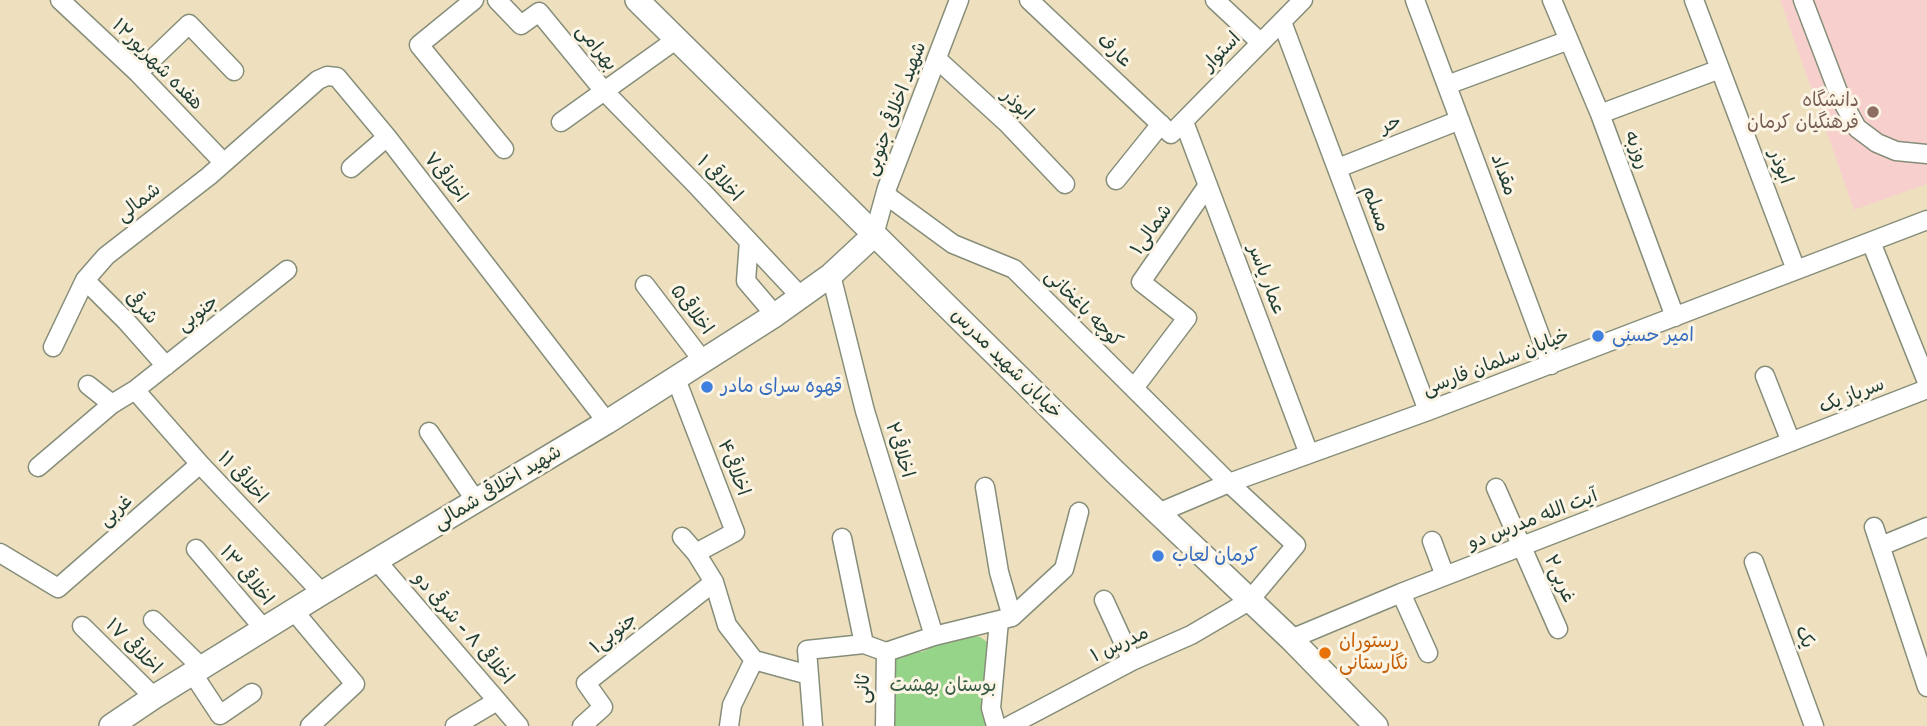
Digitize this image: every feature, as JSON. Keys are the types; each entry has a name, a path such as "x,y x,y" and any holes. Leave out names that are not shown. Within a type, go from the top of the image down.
{"main road":[{"name":"خیابان شهید مدرس","path":"637,0 1158,513 1291,639 1376,726"},
{"name":"شهید اخلاقی شمالی","path":"114,725 153,697 293,610 607,422 802,298 874,234"}],"street":[{"name":"هفده شهریور۱۲","path":"60,0 138,73 223,162"},
{"path":"474,0 419,45 504,149"},
{"name":"بهرامی","path":"497,0 521,25 539,12 604,91"},
{"name":"شهید اخلاقی جنوبی","path":"874,234 959,0"},
{"name":"عارف","path":"1029,0 1172,127"},
{"path":"1215,0 1260,43"},
{"name":"استوار","path":"1116,180 1303,0"},
{"name":"مقداد","path":"1415,0 1551,365"},
{"name":"روزبه","path":"1552,0 1600,114 1675,317"},
{"name":"ابوذر","path":"1694,0 1796,270"},
{"path":"1803,0 1840,97 1857,128 1877,143 1896,151 1927,154"},
{"name":"مسلم","path":"1282,22 1428,411"},
{"path":"138,73 189,24 234,71"},
{"path":"561,122 677,39"},
{"path":"1447,85 1569,40"},
{"name":"ابوذر","path":"937,60 1007,123 1065,184"},
{"path":"1600,114 1720,69"},
{"name":"اخلاقی۷","path":"223,162 318,79 337,77 387,137 607,422"},
{"name":"اخلاقی ۱","path":"604,91 802,298"},
{"name":"حر","path":"1338,168 1460,120"},
{"name":"عمار یاسر","path":"1172,127 1208,185 1309,454"},
{"path":"351,168 387,137"},
{"name":"شمالی","path":"53,348 85,280 106,256 209,176 223,162"},
{"name":"شمالی۱","path":"1134,388 1187,318 1141,282 1208,185"},
{"name":"کوچه باغخانی","path":"886,195 953,244 1014,269 1229,483 1296,545 1250,601"},
{"name":"خیابان سلمان فارسی","path":"1158,513 1229,483 1551,365 1927,220"},
{"path":"749,242 746,281 775,315"},
{"path":"1871,242 1927,382"},
{"name":"جنوبی","path":"135,390 287,271"},
{"name":"اخلاقی۲","path":"831,275 865,411 934,636"},
{"name":"شرقی","path":"85,280 166,366"},
{"name":"اخلاقی۵","path":"645,285 703,361"},
{"path":"1765,376 1791,442"},
{"name":"اخلاقی۴","path":"676,379 735,532 696,553"},
{"path":"88,385 112,404"},
{"name":"سرباز یک","path":"1791,442 1927,389"},
{"path":"38,467 112,404 135,390"},
{"name":"اخلاقی ۱۱","path":"135,390 321,593"},
{"path":"429,432 476,501"},
{"name":"آیت الله مدرس دو","path":"1291,639 1401,593 1791,442"},
{"name":"غربی","path":"0,553 58,588 200,464"},
{"path":"985,487 1005,619 991,708 996,726"},
{"name":"غربی۲","path":"1496,488 1558,629"},
{"path":"813,726 807,650 864,644 886,652 934,636 1005,619 1064,569 1079,512"},
{"path":"1874,527 1927,687"},
{"path":"1881,546 1927,527"},
{"path":"682,537 696,553 714,582 727,625 754,660 809,675"},
{"path":"842,538 864,644"},
{"path":"1432,541 1445,576"},
{"name":"اخلاقی ۱۳","path":"196,550 264,629"},
{"name":"اخلاقی ۸ - شرقی دو","path":"376,560 519,726"},
{"name":"یک","path":"1754,562 1814,726"},
{"name":"جنوبی۱","path":"582,726 603,707 586,682 714,582"},
{"path":"1401,593 1429,653"},
{"path":"1104,600 1132,661"},
{"name":"مدرس ۱","path":"1009,726 1132,661 1191,635 1250,601"},
{"path":"293,610 355,684 310,726"},
{"path":"153,620 197,671 220,715 252,693"},
{"name":"اخلاقی ۱۷","path":"82,626 153,697"},
{"name":"ثانی","path":"885,726 886,652"},
{"path":"729,726 732,705 754,660"},
{"path":"455,726 497,701"}],"shaded area":[{"name":"دانشگاه فرهنگیان کرمان","path":"1780,0 1927,0 1927,184 1854,210"}],"green space":[{"name":"بوستان بهشت","path":"972,636 987,642 981,710 986,726 889,726 892,653 922,652 943,642"}],"place":[{"name":"دانشگاه فرهنگیان کرمان","path":"1873,112"},
{"name":"امیر حسنی","path":"1598,336"},
{"name":"قهوه سرای مادر","path":"707,387"},
{"name":"کرمان لعاب","path":"1158,556"},
{"name":"رستوران نگارستانی","path":"1325,653"}]}
